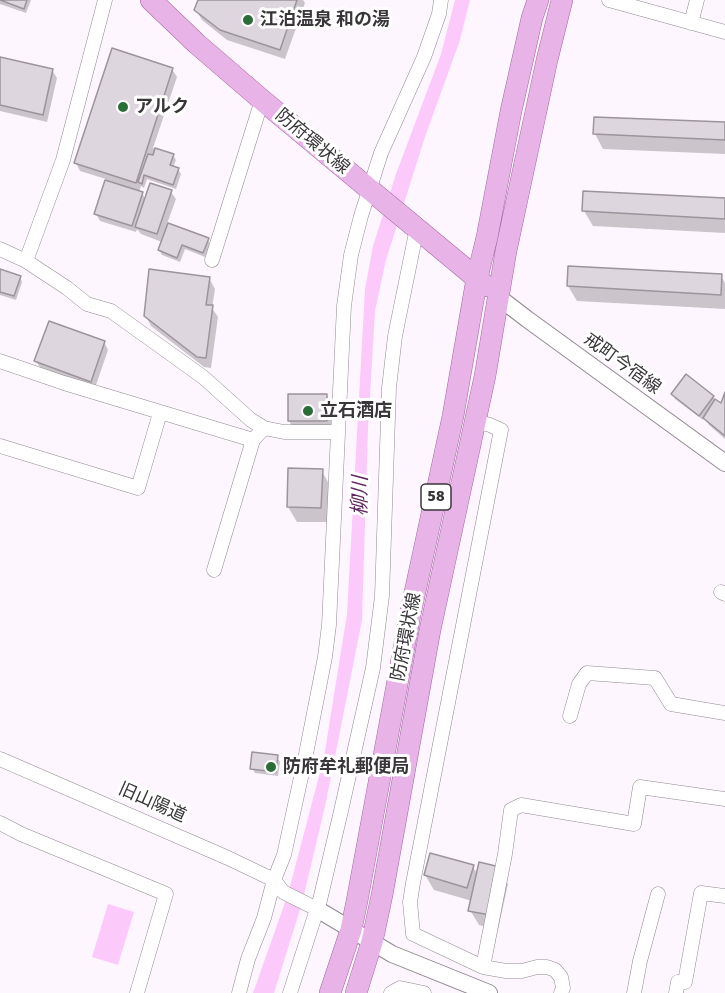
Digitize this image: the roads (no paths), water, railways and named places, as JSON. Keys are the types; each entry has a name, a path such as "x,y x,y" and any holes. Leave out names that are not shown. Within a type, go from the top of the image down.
{"main road":[{"name":"防府環状線","path":"151,0 196,44 497,296"},
{"name":"防府環状線","path":"330,993 351,930 410,615 453,416 477,278 511,111 538,0"},
{"name":"防府環状線","path":"356,993 372,942 382,895 430,630 475,421 497,296 546,60 562,0"}],"street":[{"path":"26,261 63,160 105,0"},
{"path":"239,993 248,959 284,855 325,657 329,625 344,306 351,255 361,216 374,193 381,153 424,57 439,14 441,0"},
{"path":"609,0 725,32"},
{"path":"691,23 697,0"},
{"path":"212,260 262,100"},
{"path":"290,993 341,811 373,668 382,596 389,387 413,224"},
{"path":"0,249 26,261 87,304 111,311 203,377 251,420 264,428 284,432 338,432"},
{"name":"戒町今宿線","path":"497,296 725,463"},
{"path":"0,361 64,383 253,440"},
{"path":"0,446 138,488 160,412"},
{"path":"475,421 490,424 501,430 410,902 414,934 483,967 514,971 547,967 555,970 561,977 563,988 561,993"},
{"path":"214,570 253,440 264,428"},
{"path":"570,716 579,684 587,673 655,678 670,704 725,713"},
{"name":"旧山陽道","path":"0,759 228,858 274,880 283,892 313,907"},
{"path":"483,967 505,854 511,810 521,805 634,824 640,787 725,799"},
{"path":"0,823 21,834 166,894 137,993"},
{"path":"676,993 678,982 685,982 701,892 725,896"},
{"path":"634,993 658,894"},
{"path":"313,907 392,954 489,993"},
{"path":"391,993 400,988 424,993"}],"water":[{"name":"柳川","path":"455,0 470,0 460,40 425,137 386,260 375,311 368,429 362,620 326,802 302,903 274,993 253,993 288,894 324,757 347,614 365,289 373,246 396,174 441,54"},
{"path":"108,904 134,912 118,965 92,957"}],"place":[{"name":"江泊温泉 和の湯","path":"248,20"},
{"name":"アルク","path":"123,107"},
{"name":"立石酒店","path":"308,411"},
{"name":"防府牟礼郵便局","path":"271,767"}]}
